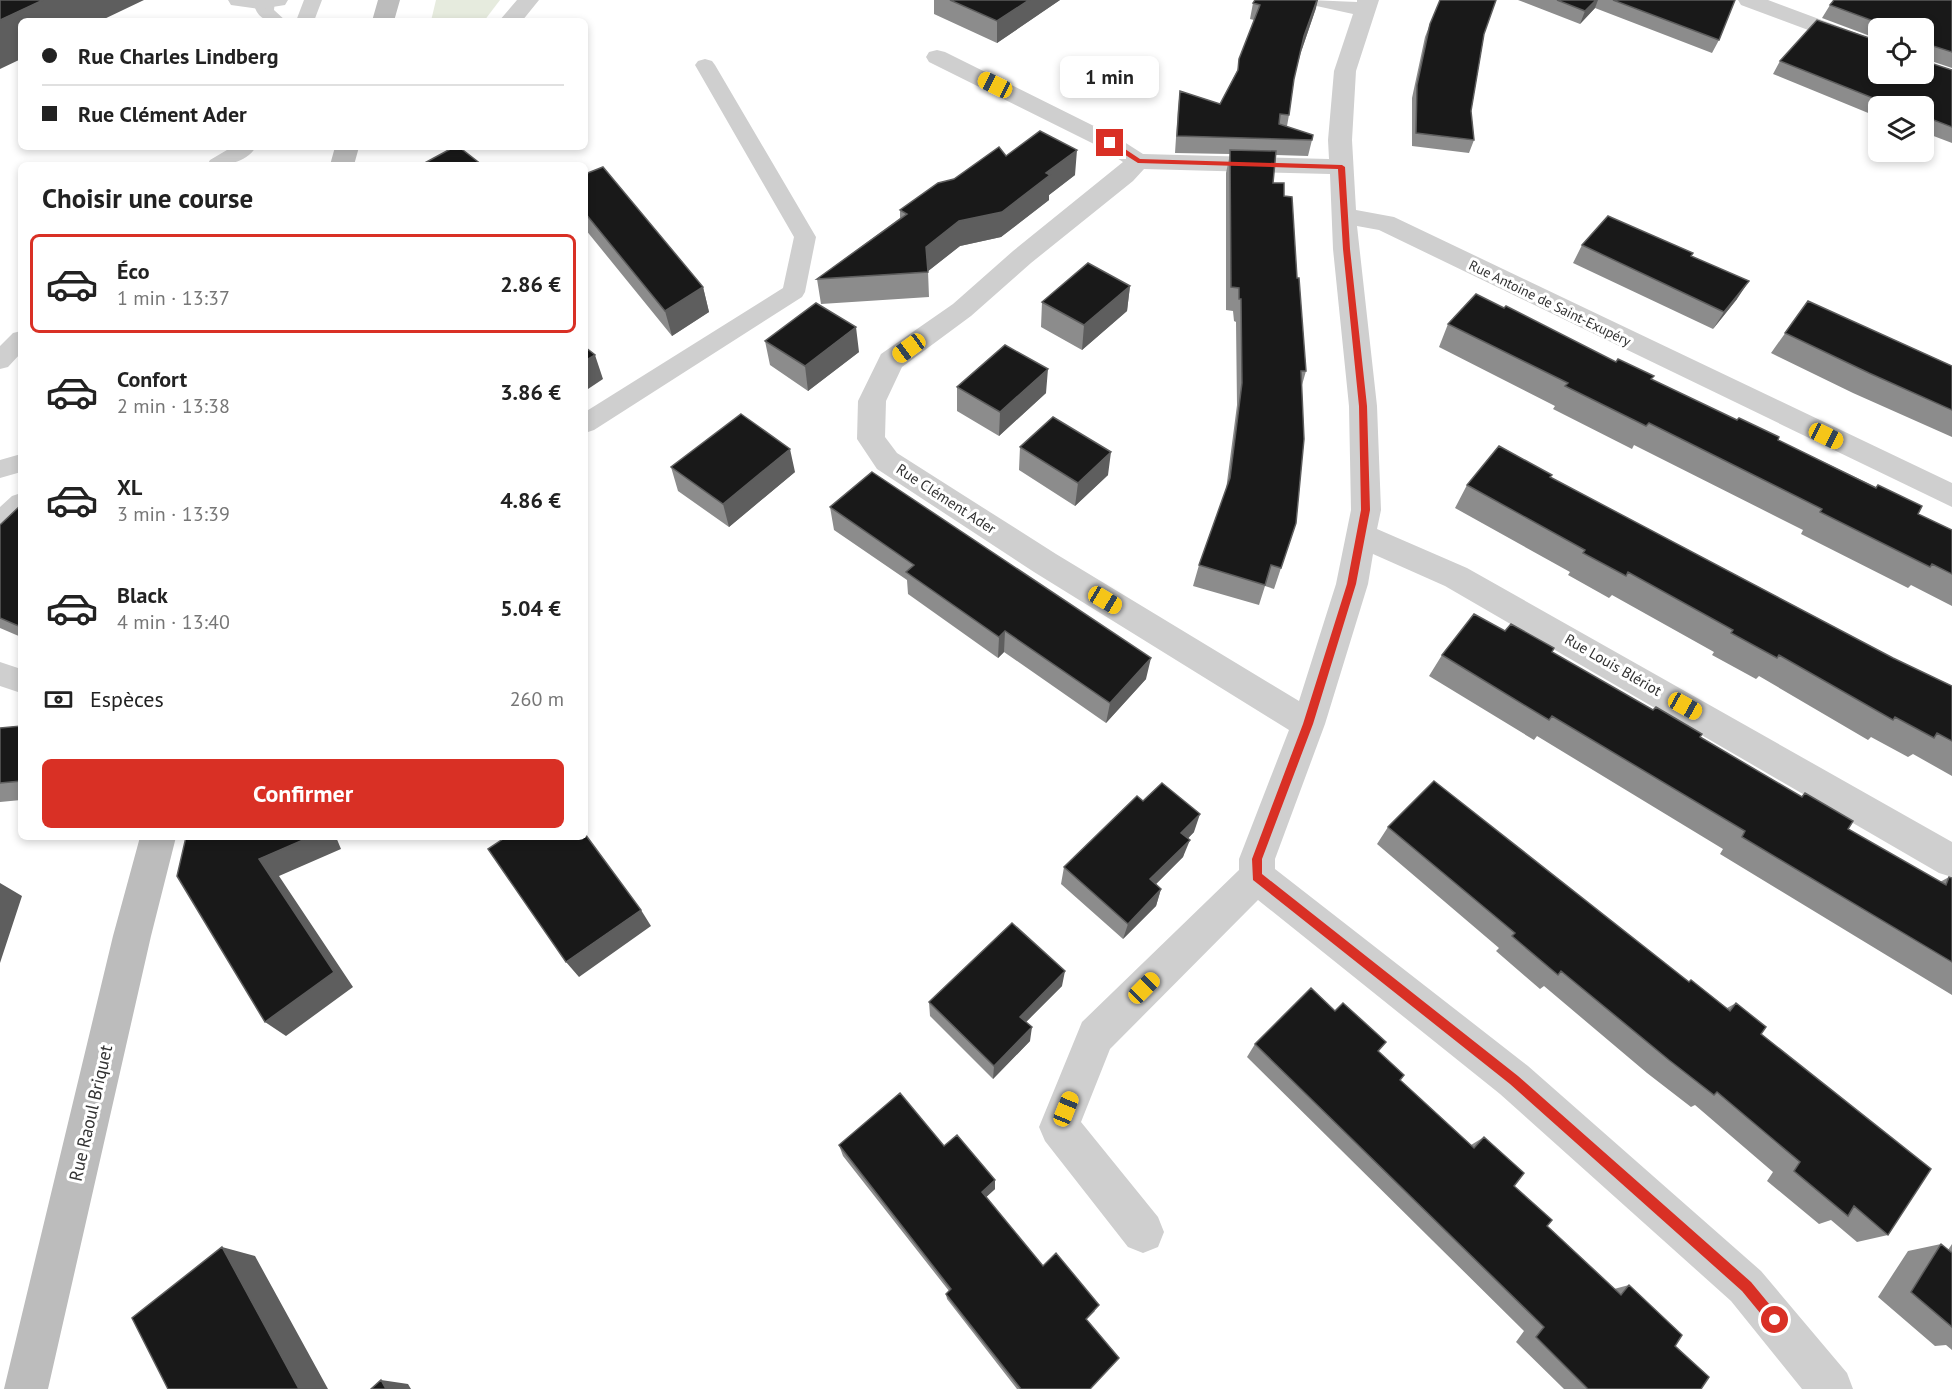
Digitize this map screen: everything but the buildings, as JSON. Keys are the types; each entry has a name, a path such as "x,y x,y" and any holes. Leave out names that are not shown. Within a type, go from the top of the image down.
{"street":[{"path":"239,0 274,8"},
{"path":"513,18 528,0"},
{"path":"1143,1232 1059,1127 1096,1036 1257,877 1257,859 1308,724 1352,584 1366,510 1363,406 1344,216 1340,140 1345,70 1365,5 1320,0"},
{"path":"1749,0 1787,6 1868,44"},
{"path":"937,57 1110,143 1138,161 1342,167"},
{"name":"Rue Clément Ader","path":"1138,161 1124,176 1022,257 962,310 891,361 872,401 871,439 887,460 897,467 1045,563 1308,724"},
{"name":"Rue Antoine de Saint-Exupéry","path":"1344,216 1385,223 1952,496"},
{"name":"Rue Louis Blériot","path":"1361,536 1456,577 1952,861"},
{"name":"Rue Raoul Briquet","path":"26,1389 132,936 157,840"},
{"path":"1257,877 1514,1080 1746,1286 1831,1389"}],"lane":[{"path":"306,18 313,0"},
{"path":"588,422 794,292 805,237 705,65"},
{"path":"222,162 241,150"},
{"path":"0,361 18,342"},
{"path":"0,469 18,464"},
{"path":"0,523 18,506"},
{"path":"0,674 18,680"}],"shaded area":[{"path":"436,0 500,0 486,18 432,18"}],"route":[{"path":"1110,143 1138,161 1342,167 1346,249 1363,406 1366,510 1352,584 1308,724 1257,859 1257,877 1514,1080 1746,1286 1775,1320"}]}
